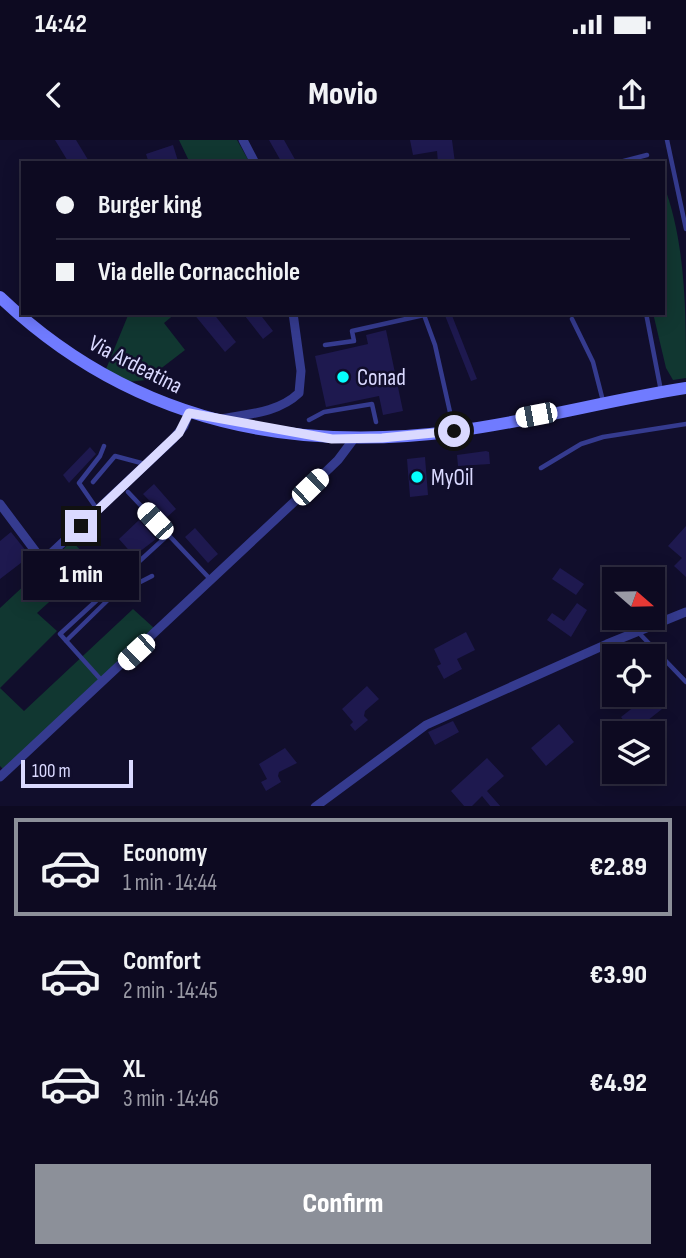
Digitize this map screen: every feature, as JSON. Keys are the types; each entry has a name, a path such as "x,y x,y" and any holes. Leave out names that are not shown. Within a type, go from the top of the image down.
{"main road":[{"name":"Via Ardeatina","path":"0,297 21,314"},
{"name":"Via Ardeatina","path":"22,315 54,342 135,392 189,413 216,420 311,436 353,440 454,431 686,388"}],"street":[{"path":"243,140 254,161"},
{"path":"216,420 265,411 285,404 299,393 301,371 293,315"},
{"path":"0,504 43,559 179,433 189,413"},
{"path":"0,777 338,460 353,440"},
{"path":"315,806 426,726 686,612"}],"lane":[{"path":"667,140 686,229"},
{"path":"624,161 647,155"},
{"path":"325,345 354,341 352,331 424,315 435,345 454,431"},
{"path":"646,315 662,392"},
{"path":"572,319 593,362 603,402"},
{"path":"309,419 324,412 372,404 376,422"},
{"path":"541,468 581,444 686,424"},
{"path":"98,510 79,483 100,456 103,446"},
{"path":"93,482 115,456 146,464"},
{"path":"128,492 211,581"},
{"path":"103,682 60,634 168,535"},
{"path":"66,641 111,597 152,576"},
{"path":"638,631 686,682"}],"green space":[{"path":"179,140 237,140 249,161 189,161"},
{"path":"665,189 676,229 683,278 686,378 673,380 666,368 653,315 665,315"},
{"path":"128,315 174,315 164,323 185,350 146,380 128,382 106,369"},
{"path":"72,541 92,563 37,613 57,631 0,688 0,608"},
{"path":"133,609 154,628 3,769 0,766 0,688 24,711"}],"building":[{"path":"55,140 76,140 89,161 68,161"},
{"path":"269,140 284,140 296,161 281,161"},
{"path":"410,140 452,140 455,161 438,161 437,151 413,155"},
{"path":"173,145 178,161 148,161 146,154"},
{"path":"195,315 215,315 236,342 225,352"},
{"path":"261,315 273,331 263,339 245,316"},
{"path":"445,315 452,315 477,379 471,381"},
{"path":"386,330 403,411 383,415 379,396 326,407 315,356 368,344 366,335"},
{"path":"90,447 96,454 69,483 63,475"},
{"path":"489,452 490,464 458,466 457,455"},
{"name":"MyOil","path":"425,457 428,495 410,497 407,459"},
{"path":"154,484 176,509 166,518 143,494"},
{"path":"139,520 156,539 134,556 119,539"},
{"path":"686,526 686,577 674,566 682,558 668,546"},
{"path":"195,528 218,554 208,563 185,537"},
{"path":"11,532 30,556 0,579 0,541"},
{"path":"108,551 123,567 113,577 97,561"},
{"path":"560,568 584,584 576,595 552,579"},
{"path":"577,603 587,610 571,637 547,620 552,613 564,621"},
{"path":"466,632 475,650 457,659 462,669 444,679 437,666 441,664 434,649"},
{"path":"367,686 379,699 365,711 364,716 368,720 355,731 350,725 353,722 342,709"},
{"path":"634,707 662,709 647,721 624,721 621,717"},
{"path":"453,721 459,732 435,745 428,732"},
{"path":"559,724 574,742 546,766 531,748"},
{"path":"285,748 297,763 279,772 281,782 266,791 261,782 267,779 259,764"},
{"path":"487,758 504,776 487,791 500,806 490,806 482,796 472,806 464,806 451,791"}],"place":[{"name":"Conad","path":"343,377"},
{"name":"MyOil","path":"417,477"}],"route":[{"path":"81,526 179,433 189,413 332,439 353,440 454,431"}]}
